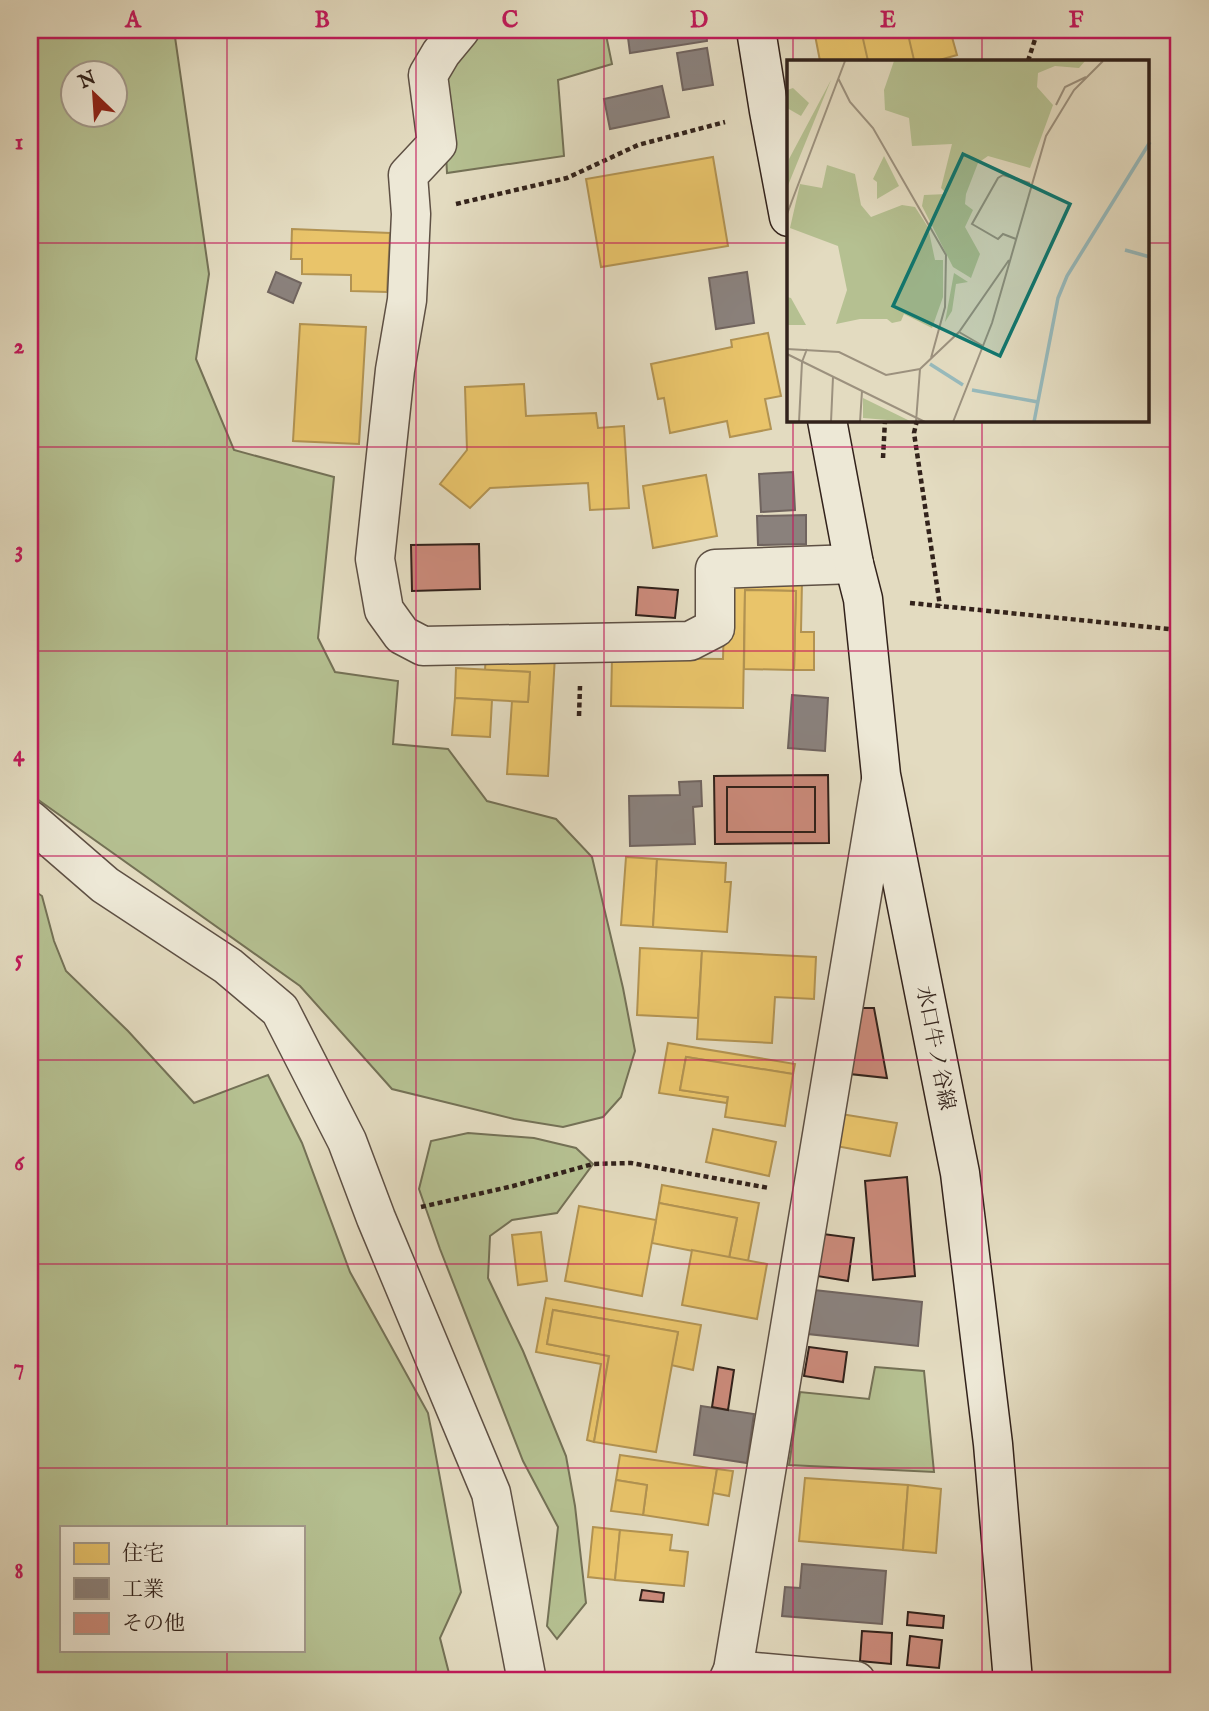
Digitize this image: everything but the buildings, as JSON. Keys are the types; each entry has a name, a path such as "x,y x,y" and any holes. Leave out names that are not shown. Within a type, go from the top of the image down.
{"street":[{"path":"460,30 441,53 428,75 437,144 408,175 411,214 407,300 395,370 375,559 384,610 402,635 423,646 690,641 715,628 716,569 859,581"},
{"path":"756,30 787,206"},
{"name":"水口牛ノ谷線","path":"827,422 859,581 881,775 960,1172 993,1444 1013,1681"},
{"path":"856,1681 730,1676 881,775"},
{"path":"30,820 105,885 228,966 280,1010 347,1141 376,1218 491,1493 527,1681"}],"path":[{"path":"1028,60 1038,30"},
{"path":"411,214 567,178 638,145 769,111"},
{"path":"916,422 914,432 940,606"},
{"path":"859,581 940,606 1179,629"},
{"path":"376,1218 593,1164 631,1163 812,1196"}],"green space":[{"path":"30,30 174,30 209,274 196,359 234,450 334,477 318,638 335,672 398,681 393,744 448,749 487,801 556,819 592,857 635,1051 621,1097 603,1117 563,1127 514,1119 392,1089 300,986 30,794"},
{"path":"505,30 605,30 612,64 558,80 564,156 447,173 442,74 467,35"},
{"path":"30,888 42,896 54,941 66,971 128,1031 194,1103 268,1075 302,1143 350,1272 428,1413 461,1592 440,1638 451,1681 30,1681"},
{"path":"468,1133 534,1138 576,1148 593,1164 557,1213 512,1220 490,1236 488,1278 523,1351 566,1456 575,1506 586,1603 557,1639 547,1626 558,1527 523,1461 419,1189 431,1141"},
{"path":"875,1367 924,1371 934,1472 789,1465 800,1392 869,1399"}]}
